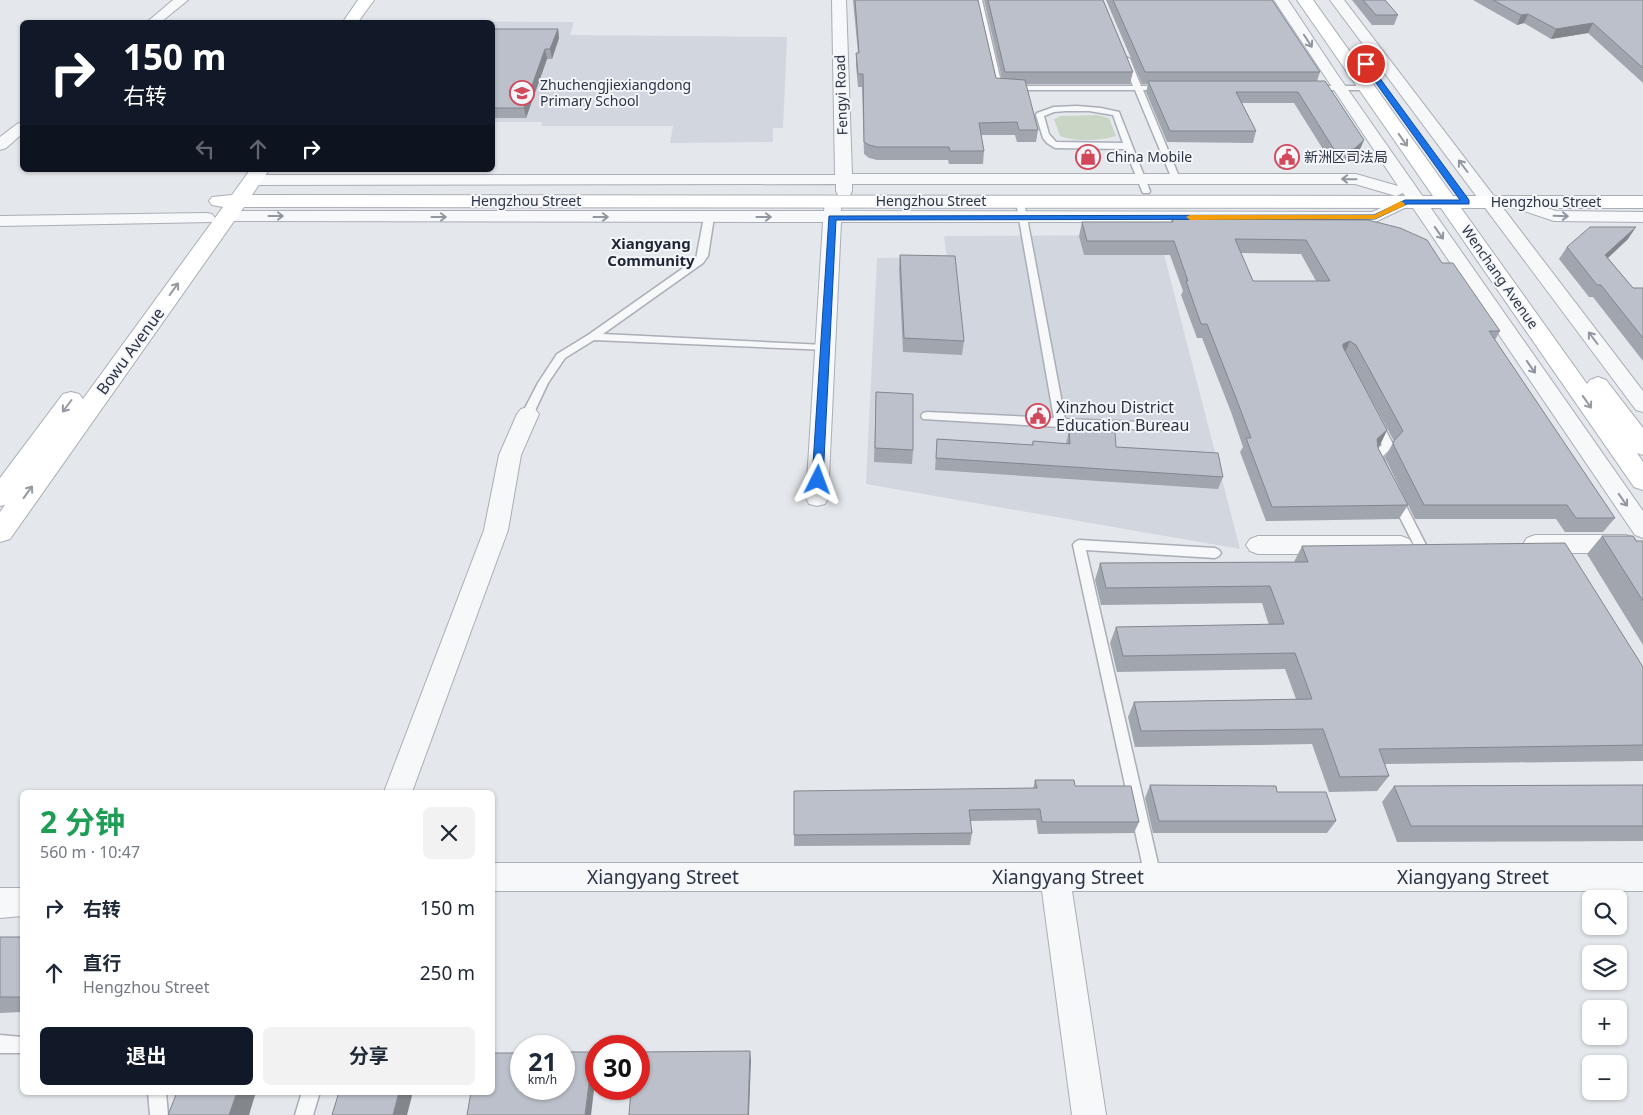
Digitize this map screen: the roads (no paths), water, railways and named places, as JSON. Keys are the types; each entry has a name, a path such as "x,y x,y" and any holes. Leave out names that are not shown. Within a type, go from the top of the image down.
{"main road":[{"path":"351,20 366,0"},
{"path":"366,20 381,0"},
{"name":"Wenchang Avenue","path":"1305,0 1367,88 1464,197 1643,481"},
{"name":"Wenchang Avenue","path":"1319,0 1464,197 1643,446"},
{"name":"Hengzhou Street","path":"236,193 838,197 1144,185 1407,197"},
{"name":"Hengzhou Street","path":"838,197 1022,209 1643,191"},
{"name":"Bowu Avenue","path":"0,497 236,193"},
{"name":"Bowu Avenue","path":"0,532 236,193"},
{"name":"Hengzhou Street","path":"1464,197 1515,202 1643,202"}],"street":[{"path":"156,20 182,0"},
{"name":"Fengyi Road","path":"817,498 825,348 838,197 839,0"},
{"path":"1281,0 1407,197 1643,529"},
{"path":"1337,0 1464,197 1643,405"},
{"path":"0,144 20,129"},
{"path":"1144,185 1176,179 1356,179 1407,197"},
{"path":"0,221 236,193 709,217 838,197"},
{"path":"1515,202 1554,216 1643,217"},
{"path":"399,790 496,530 510,455 528,414"},
{"path":"1517,544 1643,544"},
{"path":"1258,545 1429,545"},
{"name":"Xiangyang Street","path":"495,877 1643,877"},
{"path":"1055,878 1089,1115"},
{"path":"0,903 20,902"}],"lane":[{"path":"979,0 999,88 1176,88"},
{"path":"1123,53 1176,179"},
{"path":"1301,88 1367,88"},
{"path":"1129,146 1058,146 1047,139 1040,115 1050,109 1110,111 1116,114 1129,146 1144,185"},
{"path":"1022,209 1060,423"},
{"path":"528,414 543,383 561,356 592,337 700,260 703,256 709,217"},
{"path":"592,337 825,348"},
{"path":"1370,412 1388,446 1377,455 1378,461 1388,482 1429,545"},
{"path":"927,416 1164,427"},
{"path":"1153,877 1079,545 1215,552"},
{"path":"0,1044 20,1045"},
{"path":"157,1095 159,1115"},
{"path":"304,1115 310,1095"}],"place":[{"name":"Zhuchengjiexiangdong Primary School","path":"522,93"},
{"name":"China Mobile","path":"1088,157"},
{"name":"新洲区司法局","path":"1287,157"},
{"name":"Xinzhou District Education Bureau","path":"1038,416"}],"district":[{"name":"Xiangyang Community","path":"651,252"}]}
